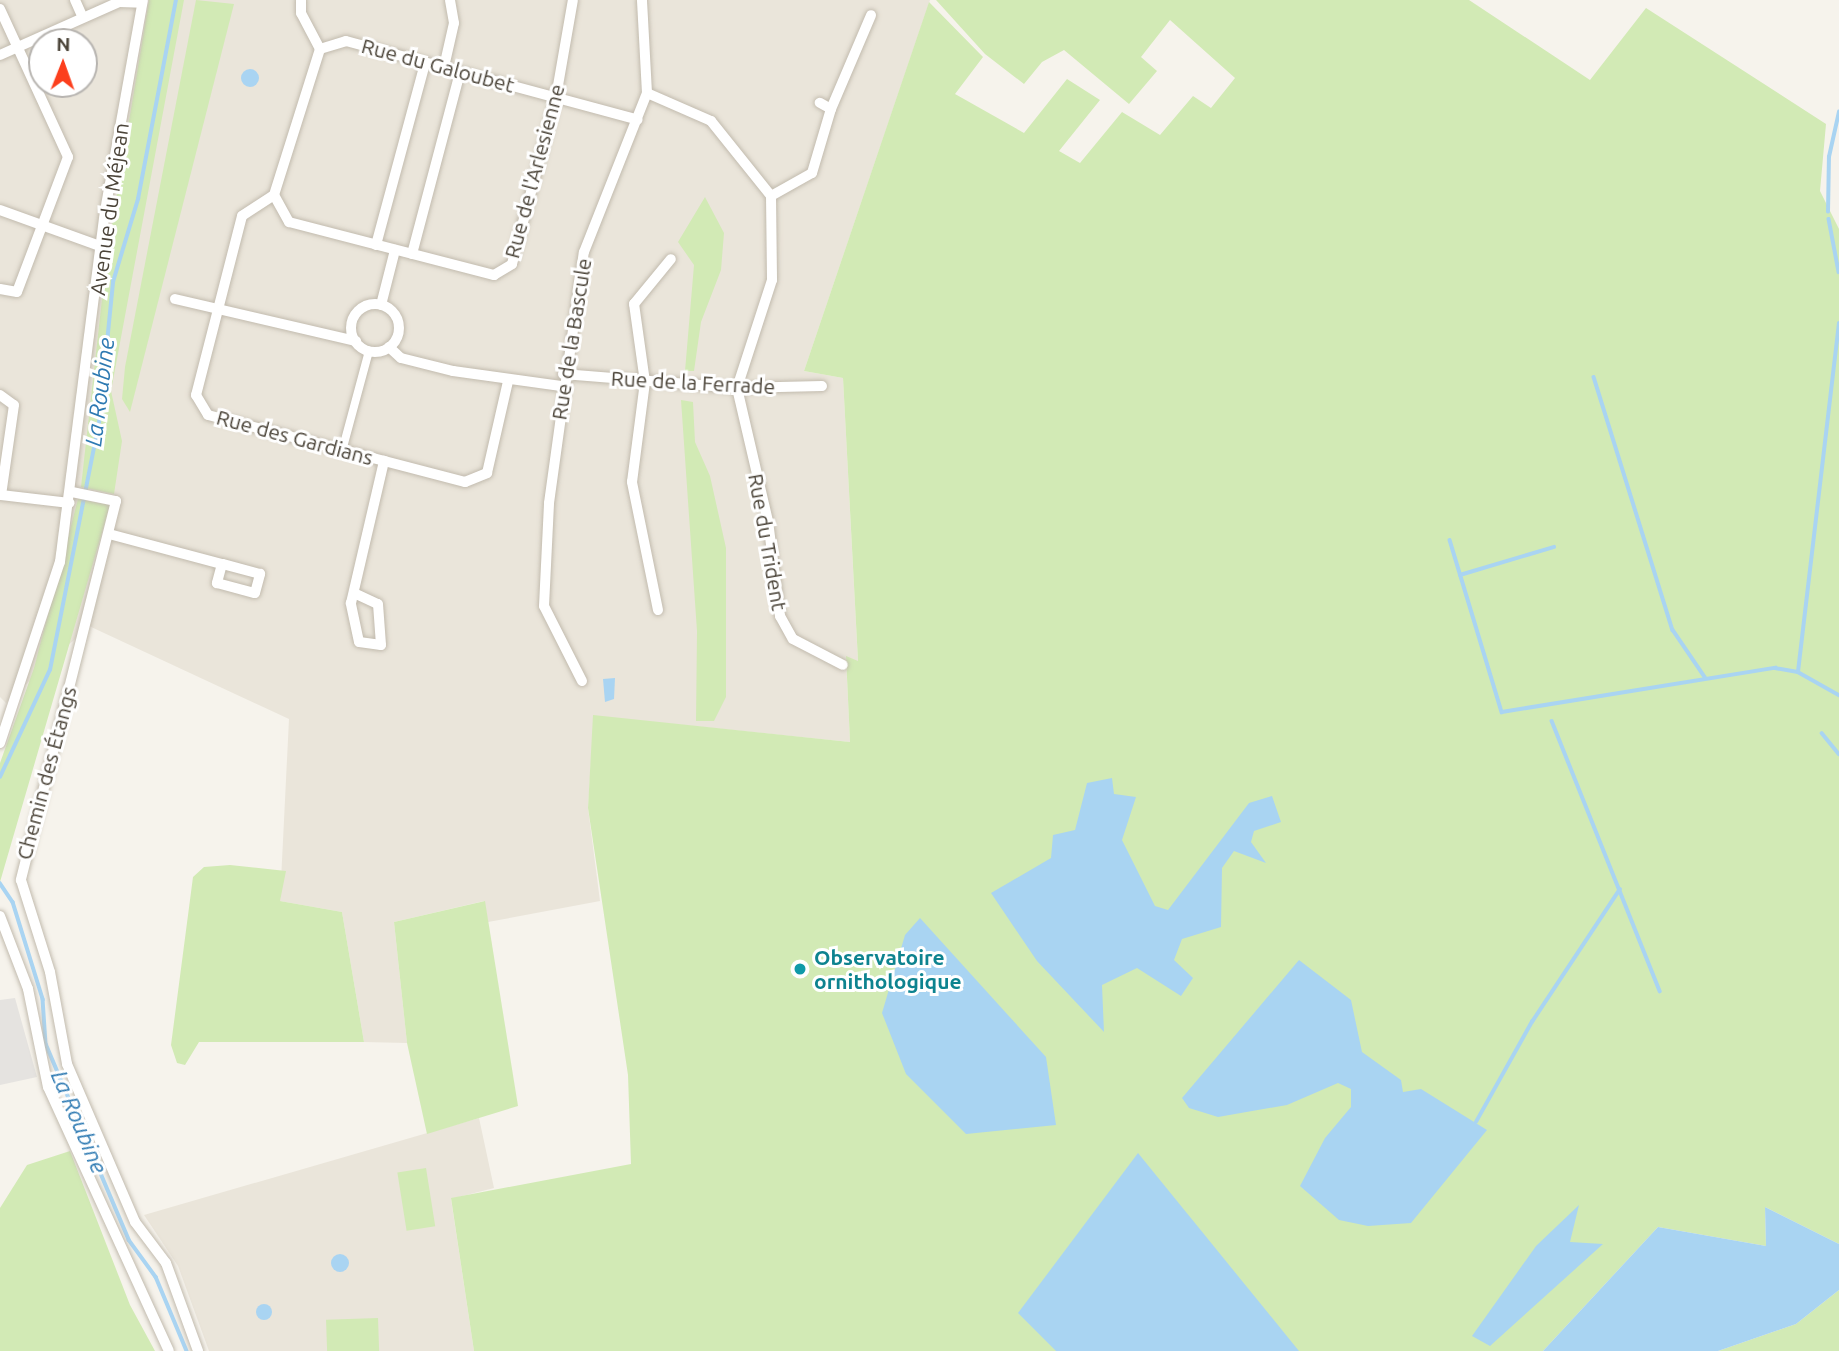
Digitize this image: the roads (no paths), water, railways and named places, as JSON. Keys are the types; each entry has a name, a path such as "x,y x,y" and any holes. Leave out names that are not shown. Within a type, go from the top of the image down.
{"street":[{"path":"75,0 82,16"},
{"path":"274,195 320,48 301,13 301,0"},
{"path":"444,67 454,23 450,0"},
{"name":"Rue de l'Arlesienne","path":"274,195 289,222 494,275 512,264 556,97 573,0"},
{"name":"Rue de la Bascule","path":"582,681 544,606 562,380 588,234 638,121 647,93 642,0"},
{"path":"0,55 82,16 119,2 143,2"},
{"name":"Avenue du Méjean","path":"0,743 60,562 71,498 103,247 143,2"},
{"path":"0,9 28,65"},
{"path":"771,196 812,173 831,109 871,15"},
{"name":"Rue du Galoubet","path":"320,48 346,41 638,121"},
{"path":"376,245 425,64"},
{"path":"412,254 460,72"},
{"path":"647,93 711,121 771,196 772,280 737,388"},
{"path":"0,289 17,292 68,157 45,98"},
{"path":"820,103 831,109"},
{"name":"Rue des Gardians","path":"274,195 242,216 196,395 208,415 465,482 487,473 508,382"},
{"path":"0,210 103,247"},
{"path":"381,305 395,250"},
{"path":"658,610 632,482 645,382 634,304 671,259"},
{"path":"175,299 356,341 369,351 389,347 398,320 381,305"},
{"path":"356,341 352,326 358,312 381,305"},
{"name":"Rue de la Ferrade","path":"389,347 401,358 508,382 645,382 737,388 822,386"},
{"path":"342,451 369,351"},
{"name":"Rue du Trident","path":"737,388 768,521 780,616 793,639 843,665"},
{"path":"0,396 14,405 0,495 71,498"},
{"path":"354,593 378,604 381,645 359,642 354,593 384,461"},
{"name":"Chemin des Étangs","path":"71,498 113,500 109,534 21,880 50,972 67,1064 135,1222 166,1263 198,1351"},
{"path":"109,534 222,564"},
{"path":"0,916 27,989 48,1087 169,1351"}],"water":[{"path":"250,69 256,72 259,78 256,84 250,87 244,84 241,78 244,72"},
{"path":"615,678 614,699 605,702 603,679"},
{"path":"1112,778 1114,794 1136,797 1122,840 1155,906 1168,910 1249,803 1272,796 1281,822 1254,831 1251,842 1266,863 1234,851 1222,868 1221,927 1182,939 1174,960 1193,978 1181,996 1137,968 1102,985 1104,1032 1037,961 991,893 1051,858 1053,835 1075,830 1087,783"},
{"path":"920,918 1046,1057 1056,1125 966,1134 906,1074 882,1013 905,935"},
{"path":"1299,960 1351,1000 1362,1052 1401,1080 1403,1092 1421,1089 1487,1130 1411,1223 1368,1226 1339,1220 1300,1186 1325,1138 1351,1107 1351,1089 1338,1083 1287,1105 1218,1117 1189,1108 1182,1098"},
{"path":"1138,1153 1299,1351 1056,1351 1018,1313"},
{"path":"1579,1205 1570,1242 1603,1244 1490,1346 1472,1336 1536,1246"},
{"path":"1765,1207 1839,1244 1839,1290 1796,1324 1718,1351 1543,1351 1658,1227 1766,1246"},
{"path":"340,1254 346,1257 349,1263 346,1269 340,1272 334,1269 331,1263 334,1257"},
{"path":"261,1304 267,1304 272,1312 270,1318 261,1320 256,1315 256,1309"}],"waterway":[{"name":"La Roubine","path":"0,777 50,670 99,423 113,282 138,199 176,0"},
{"path":"1828,212 1829,157 1839,112"},
{"path":"1829,219 1839,272"},
{"path":"1798,672 1839,323"},
{"path":"1594,377 1673,630 1705,677"},
{"path":"1450,540 1502,712 1775,668 1798,672 1839,695"},
{"path":"1460,575 1554,547"},
{"path":"1552,721 1660,991"},
{"path":"1822,733 1839,754"},
{"name":"La Roubine","path":"0,883 13,902 43,999 46,1044 129,1240 156,1277 187,1351"},
{"path":"1476,1122 1532,1022 1620,889"}],"place":[{"name":"Observatoire ornithologique","path":"800,969"}]}
